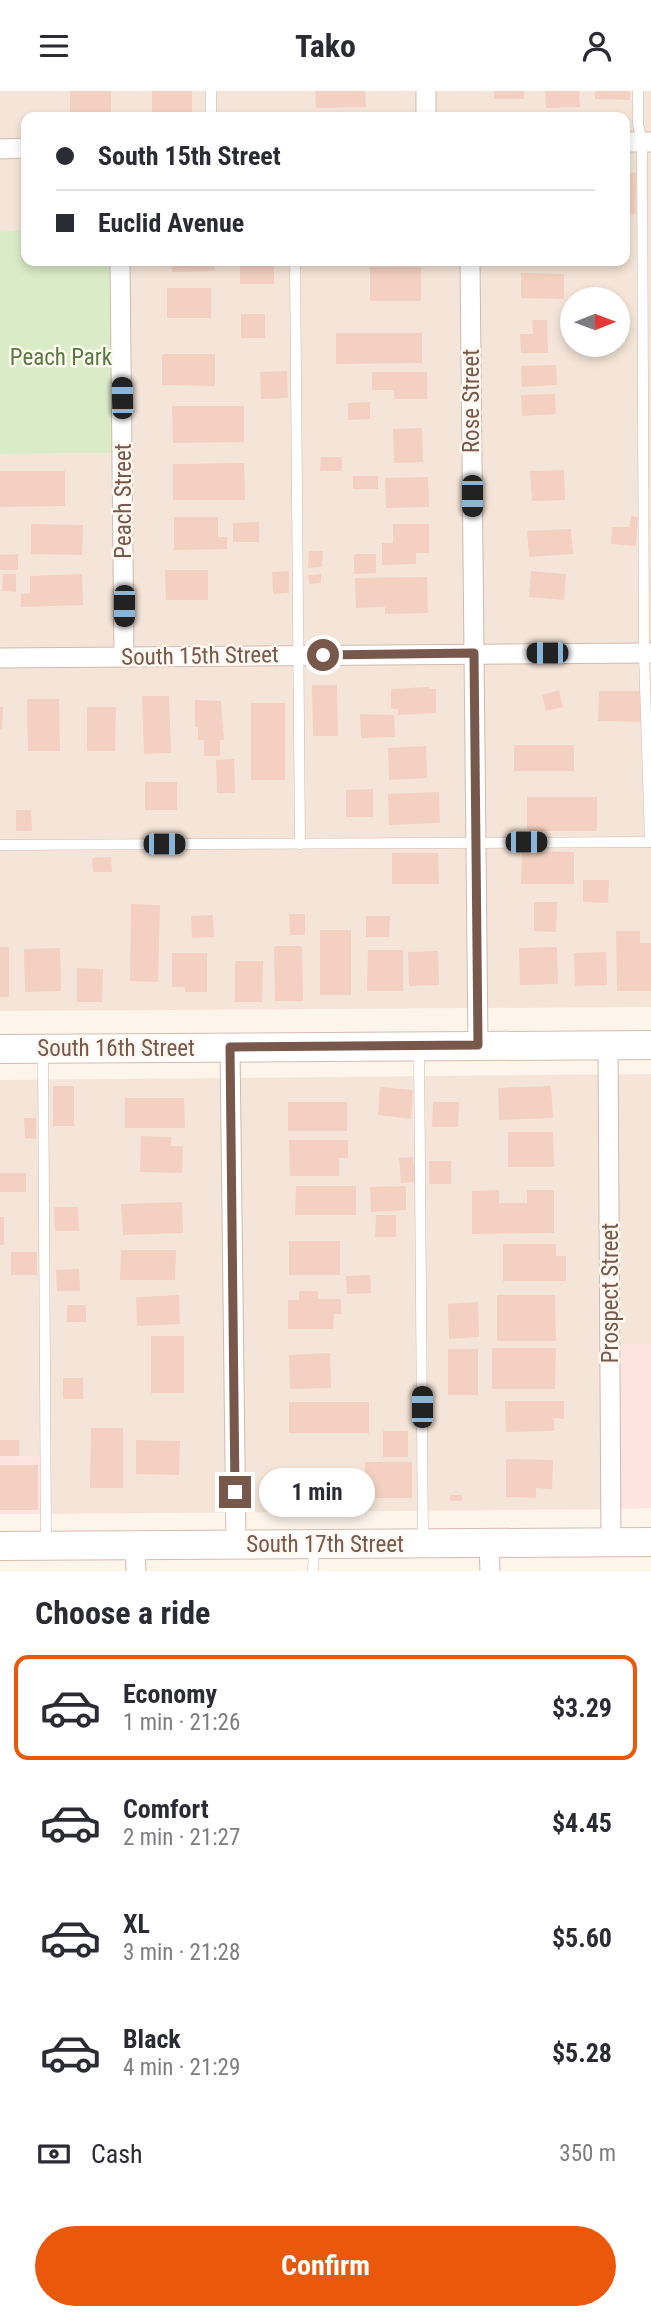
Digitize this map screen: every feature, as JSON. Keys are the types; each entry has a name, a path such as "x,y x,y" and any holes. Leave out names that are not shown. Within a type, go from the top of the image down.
{"main road":[{"name":"South 16th Street","path":"0,1049 651,1045"},
{"name":"South 17th Street","path":"0,1546 46,1546 135,1558 236,1544 314,1557 423,1543 651,1542"}],"street":[{"path":"426,91 426,112"},
{"path":"0,149 21,148"},
{"name":"Peach Street","path":"120,266 124,657"},
{"name":"Rose Street","path":"470,266 478,1045"},
{"name":"South 15th Street","path":"0,658 648,653"},
{"name":"Prospect Street","path":"608,1045 611,1542"},
{"path":"230,1047 236,1544"},
{"path":"489,1543 490,1571"}],"lane":[{"path":"211,91 211,112"},
{"path":"0,845 651,842 638,91"},
{"path":"295,266 300,843"},
{"path":"419,1045 423,1543"},
{"path":"43,1049 46,1546"}],"shaded area":[{"path":"0,91 651,91 651,1007 0,1011 0,454 122,453 120,266 630,266 630,112 21,112 21,231 0,230"},
{"path":"651,1074 651,1344 610,1344 611,1509 45,1514 45,1456 0,1457 0,1080"},
{"path":"610,1344 651,1344 651,1508 611,1509"},
{"path":"45,1456 45,1514 0,1514 0,1457"}],"green space":[{"name":"Peach Park","path":"0,230 21,231 21,266 120,266 122,453 0,454"}],"building":[{"path":"70,91 111,91 111,112 70,112"},
{"path":"152,91 192,91 192,112 152,112"},
{"path":"315,91 365,91 366,107 316,108"},
{"path":"494,91 524,91 524,99 494,99"},
{"path":"545,91 579,91 580,107 546,108"},
{"path":"595,91 630,91 630,100 595,99"},
{"path":"630,173 636,173 636,214 630,214"},
{"path":"172,266 214,266 215,271 172,272"},
{"path":"240,266 274,266 274,284 240,284"},
{"path":"370,267 421,267 421,301 370,301"},
{"path":"521,273 564,274 560,299 521,298"},
{"path":"167,288 211,288 211,318 167,318"},
{"path":"241,314 265,314 265,338 241,338"},
{"path":"532,320 547,320 548,353 521,353 520,334 533,334"},
{"path":"336,333 422,333 422,363 336,364"},
{"path":"162,354 215,354 215,386 162,385"},
{"path":"556,365 557,385 522,387 521,366"},
{"path":"287,371 288,398 261,399 260,372"},
{"path":"372,372 427,372 427,399 394,399 394,390 372,390"},
{"path":"555,394 556,414 522,416 521,395"},
{"path":"370,402 370,419 348,420 348,403"},
{"path":"172,406 244,406 244,442 173,443"},
{"path":"422,428 423,462 394,463 393,429"},
{"path":"321,457 342,457 342,471 320,471"},
{"path":"244,463 245,500 173,500 173,464"},
{"path":"564,470 565,500 532,501 530,471"},
{"path":"0,471 65,471 65,506 0,507"},
{"path":"353,476 378,476 378,489 353,489"},
{"path":"428,477 429,507 386,508 385,478"},
{"path":"631,516 638,517 636,546 611,544 612,527 630,527"},
{"path":"174,517 218,517 218,537 227,537 227,549 174,550"},
{"path":"259,522 259,542 233,542 233,523"},
{"path":"31,524 83,525 82,555 31,554"},
{"path":"393,524 429,524 429,553 416,553 416,564 382,565 382,543 393,543"},
{"path":"571,529 573,554 529,557 527,531"},
{"path":"309,551 323,551 322,567 308,568"},
{"path":"18,554 18,570 0,570 0,555"},
{"path":"354,554 376,554 376,573 354,574"},
{"path":"165,570 208,570 208,600 166,600"},
{"path":"289,571 289,593 273,594 272,572"},
{"path":"531,571 566,574 564,600 529,597"},
{"path":"3,574 16,574 16,592 2,591"},
{"path":"82,574 83,605 21,607 21,594 30,593 30,576"},
{"path":"321,574 321,583 309,584 308,575"},
{"path":"427,577 428,613 385,614 385,607 356,608 355,578"},
{"path":"312,685 337,685 338,736 313,736"},
{"path":"391,689 436,689 436,713 398,715 398,709 391,709"},
{"path":"559,690 563,707 546,711 542,695"},
{"path":"599,691 642,691 642,722 598,721"},
{"path":"142,696 169,696 171,753 144,754"},
{"path":"27,699 59,699 60,751 28,751"},
{"path":"195,700 221,701 224,740 220,740 220,756 204,756 204,740 198,740 198,727 195,727"},
{"path":"251,703 285,703 285,780 251,780"},
{"path":"0,707 3,707 2,730 0,729"},
{"path":"87,707 116,707 115,751 87,751"},
{"path":"360,714 394,715 395,737 361,738"},
{"path":"514,745 574,745 574,771 514,771"},
{"path":"426,746 427,778 389,780 388,748"},
{"path":"234,759 235,793 217,793 216,760"},
{"path":"145,782 177,782 177,810 145,810"},
{"path":"373,789 373,817 346,817 346,790"},
{"path":"439,792 440,823 389,825 388,794"},
{"path":"527,797 597,797 597,831 527,831"},
{"path":"16,810 31,810 32,831 16,831"},
{"path":"522,851 574,852 574,884 521,884"},
{"path":"392,853 438,853 439,884 392,884"},
{"path":"111,857 112,872 93,872 92,858"},
{"path":"583,880 609,880 608,903 583,902"},
{"path":"534,902 557,902 556,932 534,931"},
{"path":"131,904 160,905 158,982 130,981"},
{"path":"289,914 305,914 305,935 290,935"},
{"path":"213,915 214,937 192,938 191,916"},
{"path":"366,916 390,916 389,937 366,937"},
{"path":"320,930 351,930 351,995 320,995"},
{"path":"616,931 640,931 640,943 651,943 651,991 617,991"},
{"path":"274,946 302,946 303,1001 275,1001"},
{"path":"0,947 9,947 9,997 0,997"},
{"path":"557,947 558,984 520,985 519,948"},
{"path":"60,948 61,991 25,992 24,949"},
{"path":"368,950 403,950 403,991 367,991"},
{"path":"438,951 439,985 409,986 408,952"},
{"path":"606,952 607,985 575,986 574,953"},
{"path":"172,953 207,953 207,992 185,992 185,987 172,987"},
{"path":"235,961 263,961 262,1002 235,1002"},
{"path":"77,968 103,969 102,1002 77,1002"},
{"path":"53,1086 74,1086 74,1126 53,1126"},
{"path":"551,1086 553,1118 499,1120 498,1088"},
{"path":"380,1087 413,1090 411,1119 378,1115"},
{"path":"125,1098 184,1098 185,1128 125,1128"},
{"path":"288,1102 347,1102 347,1131 288,1131"},
{"path":"433,1102 459,1102 458,1127 432,1127"},
{"path":"24,1118 36,1118 36,1139 25,1138"},
{"path":"508,1132 553,1132 554,1167 508,1167"},
{"path":"141,1136 171,1137 171,1146 183,1146 182,1173 140,1172"},
{"path":"289,1140 348,1140 348,1158 339,1158 339,1176 290,1176"},
{"path":"413,1157 415,1182 401,1183 399,1158"},
{"path":"429,1161 451,1161 451,1184 429,1184"},
{"path":"0,1173 26,1173 26,1192 0,1192"},
{"path":"296,1186 356,1186 356,1215 295,1215"},
{"path":"406,1186 406,1210 371,1212 370,1187"},
{"path":"499,1190 499,1203 527,1203 527,1190 554,1190 554,1233 472,1234 472,1191"},
{"path":"182,1202 183,1233 123,1235 121,1204"},
{"path":"54,1207 78,1207 79,1231 55,1231"},
{"path":"376,1215 396,1215 396,1237 375,1237"},
{"path":"0,1217 4,1217 4,1245 0,1245"},
{"path":"289,1241 340,1241 340,1275 289,1275"},
{"path":"503,1244 556,1244 556,1256 566,1256 566,1281 503,1281"},
{"path":"121,1250 176,1250 175,1280 120,1280"},
{"path":"11,1252 37,1252 37,1275 11,1275"},
{"path":"79,1269 80,1291 57,1291 56,1270"},
{"path":"370,1275 371,1293 347,1294 346,1276"},
{"path":"299,1291 318,1291 318,1299 341,1299 341,1314 334,1314 333,1329 288,1329 288,1300 299,1300"},
{"path":"179,1295 180,1324 137,1326 136,1297"},
{"path":"497,1295 555,1295 556,1341 497,1341"},
{"path":"478,1302 479,1337 449,1339 448,1304"},
{"path":"67,1305 86,1305 86,1322 67,1322"},
{"path":"151,1336 184,1336 184,1393 151,1393"},
{"path":"492,1348 556,1348 555,1389 492,1389"},
{"path":"448,1349 478,1349 478,1395 448,1395"},
{"path":"330,1353 331,1388 290,1389 289,1355"},
{"path":"63,1378 83,1378 83,1399 63,1399"},
{"path":"505,1401 564,1401 564,1419 554,1418 554,1431 506,1432"},
{"path":"289,1402 369,1402 369,1433 289,1433"},
{"path":"91,1428 123,1428 123,1488 90,1488"},
{"path":"383,1431 408,1431 408,1457 383,1457"},
{"path":"0,1440 19,1440 19,1456 0,1456"},
{"path":"136,1440 180,1441 179,1475 136,1474"},
{"path":"506,1459 553,1460 552,1489 536,1488 536,1498 506,1497"},
{"path":"365,1462 412,1462 412,1498 365,1498"},
{"path":"0,1465 38,1465 38,1510 0,1510"},
{"path":"297,1471 332,1471 333,1502 297,1502"},
{"path":"450,1495 462,1495 462,1501 450,1501"}],"route":[{"path":"235,1492 230,1047 478,1045 474,653 323,655"}]}
